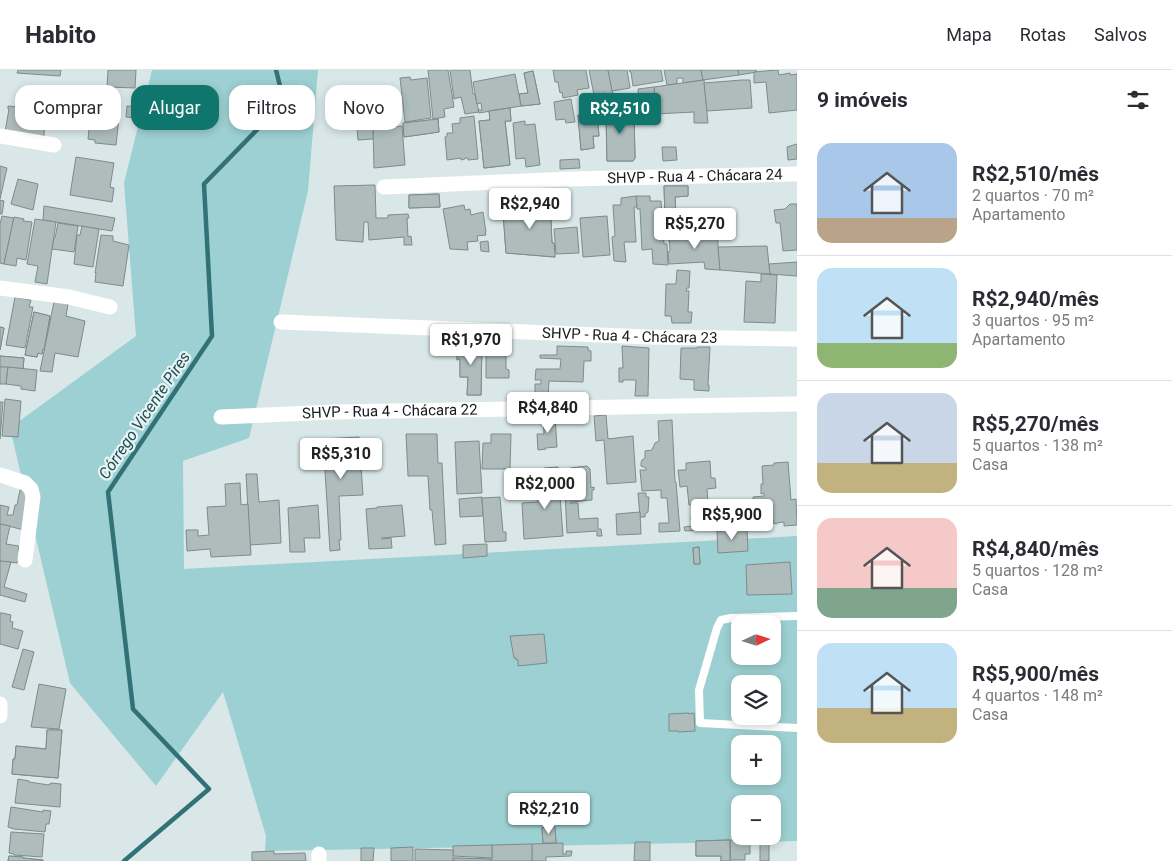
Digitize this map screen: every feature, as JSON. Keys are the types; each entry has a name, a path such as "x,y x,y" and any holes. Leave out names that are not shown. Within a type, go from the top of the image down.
{"street":[{"path":"0,136 54,145"},
{"name":"SHVP - Rua 4 - Chácara 24","path":"384,187 569,179 797,174"},
{"path":"0,288 69,297 110,307"},
{"name":"SHVP - Rua 4 - Chácara 23","path":"282,322 648,337 797,339"},
{"name":"SHVP - Rua 4 - Chácara 22","path":"221,418 334,412 797,404"},
{"path":"0,475 25,483 31,489 33,496 25,560"},
{"path":"0,704 0,716"}],"lane":[{"path":"797,616 721,620 699,690 700,723 797,728"}],"shaded area":[{"path":"152,70 318,70 315,106 315,85 229,85 229,130 313,130 308,191 249,438 183,461 184,569 797,536 797,841 781,841 781,795 731,795 731,842 265,851 266,836 223,692 156,786 70,683 10,428 136,336 124,183 137,130 219,130 219,85 148,85"}],"building":[{"path":"18,70 61,70 60,76 17,73"},
{"path":"108,70 136,70 135,85 131,85 131,88 121,88 121,85 107,85"},
{"path":"428,70 448,70 454,107 444,109 445,117 433,119"},
{"path":"450,70 470,70 473,94 475,94 479,112 465,114 461,97 454,99"},
{"path":"553,70 586,70 589,88 577,90 578,95 563,98 558,82 555,82"},
{"path":"589,70 608,70 613,93 594,95"},
{"path":"608,70 627,70 630,88 612,91"},
{"path":"629,70 661,70 663,81 633,86"},
{"path":"664,70 701,70 703,80 683,83 683,78 677,78 677,84 667,85"},
{"path":"701,70 738,70 739,75 703,80"},
{"path":"738,70 756,70 757,72 739,75"},
{"path":"778,70 779,75 797,74 797,110 769,113 766,82 754,83 754,72"},
{"path":"533,71 540,104 521,106 519,94 528,93 524,73"},
{"path":"533,71 540,104 521,106 519,94 528,93 524,73"},
{"path":"515,74 521,106 479,113 478,110 482,110 481,103 477,104 473,82"},
{"path":"410,77 411,80 427,78 431,118 405,122 400,78"},
{"path":"704,80 708,123 694,123 694,112 656,114 654,87"},
{"path":"750,80 752,108 707,111 704,83"},
{"path":"654,87 656,112 640,113 638,89"},
{"path":"599,95 601,110 592,112 590,96"},
{"path":"571,99 575,122 566,123 565,119 556,120 554,102"},
{"path":"8,106 15,107 15,130 44,130 44,136 5,132"},
{"path":"127,106 131,106 131,118 126,117"},
{"path":"627,107 632,108 632,116 634,115 635,158 633,161 607,161 607,109 627,109"},
{"path":"627,107 632,108 632,116 634,115 635,158 633,161 607,161 607,109 627,109"},
{"path":"510,108 511,121 505,121 510,165 484,168 479,121 490,120 489,111"},
{"path":"510,108 511,121 505,121 510,165 484,168 479,121 490,120 489,111"},
{"path":"597,114 599,136 593,136 594,148 581,150 578,115"},
{"path":"597,114 599,136 593,136 594,148 581,150 578,115"},
{"path":"474,116 478,159 468,160 468,158 465,158 461,160 461,158 447,160 445,137 447,133 453,133 452,124 460,123 460,118"},
{"path":"438,119 439,132 404,137 403,123"},
{"path":"438,119 439,132 404,137 403,123"},
{"path":"525,121 525,125 535,124 540,165 526,167 525,158 516,159 513,123"},
{"path":"402,126 405,165 374,168 373,130 402,130"},
{"path":"89,130 118,130 116,145 95,143 95,140 88,139"},
{"path":"357,130 373,130 373,139 358,140"},
{"path":"797,144 797,159 788,160 787,147"},
{"path":"662,147 676,147 677,160 663,161"},
{"path":"76,157 114,163 110,187 114,188 112,202 70,195"},
{"path":"579,159 580,168 560,169 560,160"},
{"path":"0,166 7,168 0,199"},
{"path":"18,179 38,184 33,210 11,204"},
{"path":"375,185 376,218 408,214 408,237 411,236 412,245 404,245 404,237 369,240 368,222 364,222 363,242 336,240 334,186"},
{"path":"664,186 688,186 688,196 675,197 676,216 665,217"},
{"path":"664,186 688,186 688,196 675,197 676,216 665,217"},
{"path":"439,194 440,207 409,208 409,195"},
{"path":"439,194 440,207 409,208 409,195"},
{"path":"636,196 650,196 650,201 661,201 664,244 667,244 668,265 653,264 652,249 642,250 640,209 637,209"},
{"path":"636,196 637,207 634,207 636,242 624,242 626,262 614,261 612,237 615,236 613,205 621,205 621,198"},
{"path":"531,197 550,197 552,243 554,243 555,257 506,253 503,212 532,210"},
{"path":"531,197 550,197 552,243 554,243 555,257 506,253 503,212 532,210"},
{"path":"0,200 4,201 2,214 0,214"},
{"path":"790,204 797,204 797,250 783,251 780,223 776,223 774,210 785,209"},
{"path":"464,205 465,210 470,209 471,215 483,212 486,235 477,236 478,241 467,242 468,250 450,249 443,209"},
{"path":"44,206 115,218 112,231 43,220"},
{"path":"2,216 14,218 4,264 0,263 0,224"},
{"path":"607,216 610,255 583,257 580,218"},
{"path":"14,217 32,222 26,260 17,258 16,266 4,264"},
{"path":"35,219 56,222 47,284 35,282 38,266 27,264"},
{"path":"58,223 78,226 74,252 52,249"},
{"path":"82,226 99,229 93,267 74,264 77,235 80,235"},
{"path":"577,227 579,253 556,254 554,229"},
{"path":"717,232 720,270 705,269 704,262 669,264 669,236"},
{"path":"101,235 113,236 113,241 129,245 123,286 95,282"},
{"path":"488,241 489,252 481,251 480,242"},
{"path":"767,246 770,274 720,270 718,247"},
{"path":"797,262 797,276 770,274 769,264"},
{"path":"677,270 690,271 689,288 686,291 689,291 688,312 692,312 691,323 672,323 671,316 665,316 666,284 676,284"},
{"path":"761,274 777,275 775,323 744,322 746,281 761,282"},
{"path":"15,297 31,300 29,307 33,307 25,348 6,345"},
{"path":"54,302 68,304 66,316 85,321 78,357 55,353 52,372 40,371"},
{"path":"34,312 50,316 44,350 42,354 38,353 37,357 25,355"},
{"path":"34,312 50,316 44,350 42,354 38,353 37,357 25,355"},
{"path":"0,327 4,328 0,350"},
{"path":"0,327 4,328 0,350"},
{"path":"458,343 482,343 481,395 467,395 468,377 460,377 460,359 457,360"},
{"path":"458,343 482,343 481,395 467,395 468,377 460,377 460,359 457,360"},
{"path":"557,346 588,347 588,350 591,351 591,361 584,361 583,382 549,381 548,397 535,397 535,384 541,384 541,380 535,380 536,369 560,369 561,359 540,358 540,355 557,355"},
{"path":"622,346 649,348 648,396 635,396 636,380 623,380 623,382 619,382 619,368 623,368"},
{"path":"486,347 496,348 496,354 506,354 506,369 509,370 509,378 486,378"},
{"path":"710,347 709,391 694,390 694,380 680,379 681,348"},
{"path":"0,356 24,358 23,369 0,367"},
{"path":"0,356 24,358 23,369 0,367"},
{"path":"0,367 8,367 6,384 0,384"},
{"path":"8,367 37,370 35,391 21,389 21,386 6,384"},
{"path":"5,399 21,401 18,437 2,436"},
{"path":"0,402 3,402 0,439"},
{"path":"606,415 608,439 633,436 636,482 607,484 604,440 596,441 594,416"},
{"path":"543,416 555,416 557,447 538,450 537,434 544,434"},
{"path":"672,420 680,531 659,532 659,523 669,523 667,498 661,498 661,490 642,491 640,470 646,470 646,468 641,466 642,460 645,458 645,451 652,450 655,443 659,441 658,421"},
{"path":"406,434 437,434 438,463 442,463 446,544 435,545 428,476 408,476"},
{"path":"491,434 511,434 510,469 482,469 483,443 491,443"},
{"path":"359,437 363,495 339,496 340,550 330,551 323,439"},
{"path":"479,441 482,493 457,494 455,442"},
{"path":"710,461 711,478 715,478 716,488 707,489 708,503 689,505 687,486 680,487 678,470 686,470 686,463"},
{"path":"788,462 791,500 796,499 797,525 784,526 784,522 773,523 772,513 754,514 753,497 764,496 764,493 761,494 761,484 763,484 762,466"},
{"path":"587,466 590,469 591,488 594,487 594,490 592,490 592,500 571,502 571,504 578,503 579,519 598,518 598,529 601,529 602,536 597,536 597,531 567,533 564,473 571,472 570,468"},
{"path":"558,467 560,491 557,491 557,495 560,495 563,536 524,539 522,503 538,502 537,492 545,492 544,468"},
{"path":"246,474 257,474 259,502 279,500 281,543 250,545"},
{"path":"240,483 241,505 248,504 251,555 211,557 210,549 187,551 186,530 198,530 198,536 209,535 207,507 226,506 225,484"},
{"path":"20,490 29,493 24,530 0,524 0,505 9,507 7,515 13,515"},
{"path":"638,493 646,493 646,497 649,497 648,512 645,514 645,517 640,517"},
{"path":"482,497 483,516 460,517 459,499"},
{"path":"500,497 503,532 506,532 506,541 485,542 482,498"},
{"path":"318,505 320,538 304,538 305,552 290,552 288,508"},
{"path":"402,505 405,536 381,538 391,538 392,548 369,549 366,509"},
{"path":"640,512 641,534 617,535 616,514"},
{"path":"691,517 700,517 701,530 685,531 684,527 692,526"},
{"path":"0,524 10,526 6,544 19,546 18,551 20,551 17,563 0,561"},
{"path":"747,529 748,551 718,553 717,531"},
{"path":"487,544 487,556 463,558 463,545"},
{"path":"699,547 700,564 694,564 693,548"},
{"path":"699,547 700,564 694,564 693,548"},
{"path":"0,561 11,562 4,587 27,594 25,602 0,595"},
{"path":"790,562 792,594 747,595 746,565"},
{"path":"0,613 11,615 12,628 23,631 18,649 0,644"},
{"path":"544,634 547,663 518,666 518,660 514,658 510,636"},
{"path":"23,649 34,652 24,690 12,687"},
{"path":"39,684 66,689 59,729 31,727"},
{"path":"694,713 695,731 669,731 669,714"},
{"path":"47,730 62,730 58,778 12,774 16,746 46,749"},
{"path":"47,730 62,730 58,778 12,774 16,746 46,749"},
{"path":"18,779 49,785 51,783 61,784 60,807 15,803"},
{"path":"11,807 43,812 43,810 51,811 49,824 46,824 45,832 8,827"},
{"path":"553,826 555,828 556,843 543,843 542,828"},
{"path":"553,826 555,828 556,843 543,843 542,828"},
{"path":"11,832 44,834 42,857 9,853"},
{"path":"730,840 731,845 750,845 750,854 745,854 745,860 730,860"},
{"path":"730,840 730,861 721,861 721,856 696,856 696,841"},
{"path":"730,840 730,861 721,861 721,856 696,856 696,841"},
{"path":"635,842 650,842 650,861 634,861"},
{"path":"563,843 563,854 566,854 566,851 572,851 571,856 546,857 546,861 532,861 532,844"},
{"path":"532,844 532,861 492,861 492,845"},
{"path":"492,845 492,858 453,856 453,846"},
{"path":"760,845 769,845 769,861 760,861"},
{"path":"413,847 413,861 391,861 391,848"},
{"path":"361,848 374,848 373,861 361,861"},
{"path":"415,849 453,850 453,861 415,861"},
{"path":"274,851 274,854 305,853 306,861 252,861 252,852"},
{"path":"9,856 23,857 43,861 8,861"},
{"path":"9,856 23,857 43,861 8,861"},
{"path":"454,858 491,859 491,861 454,861"},
{"path":"454,858 491,859 491,861 454,861"}],"waterway":[{"name":"Córrego Vicente Pires","path":"124,861 209,789 133,709 108,492 212,336 204,184 284,102 276,70"}]}
